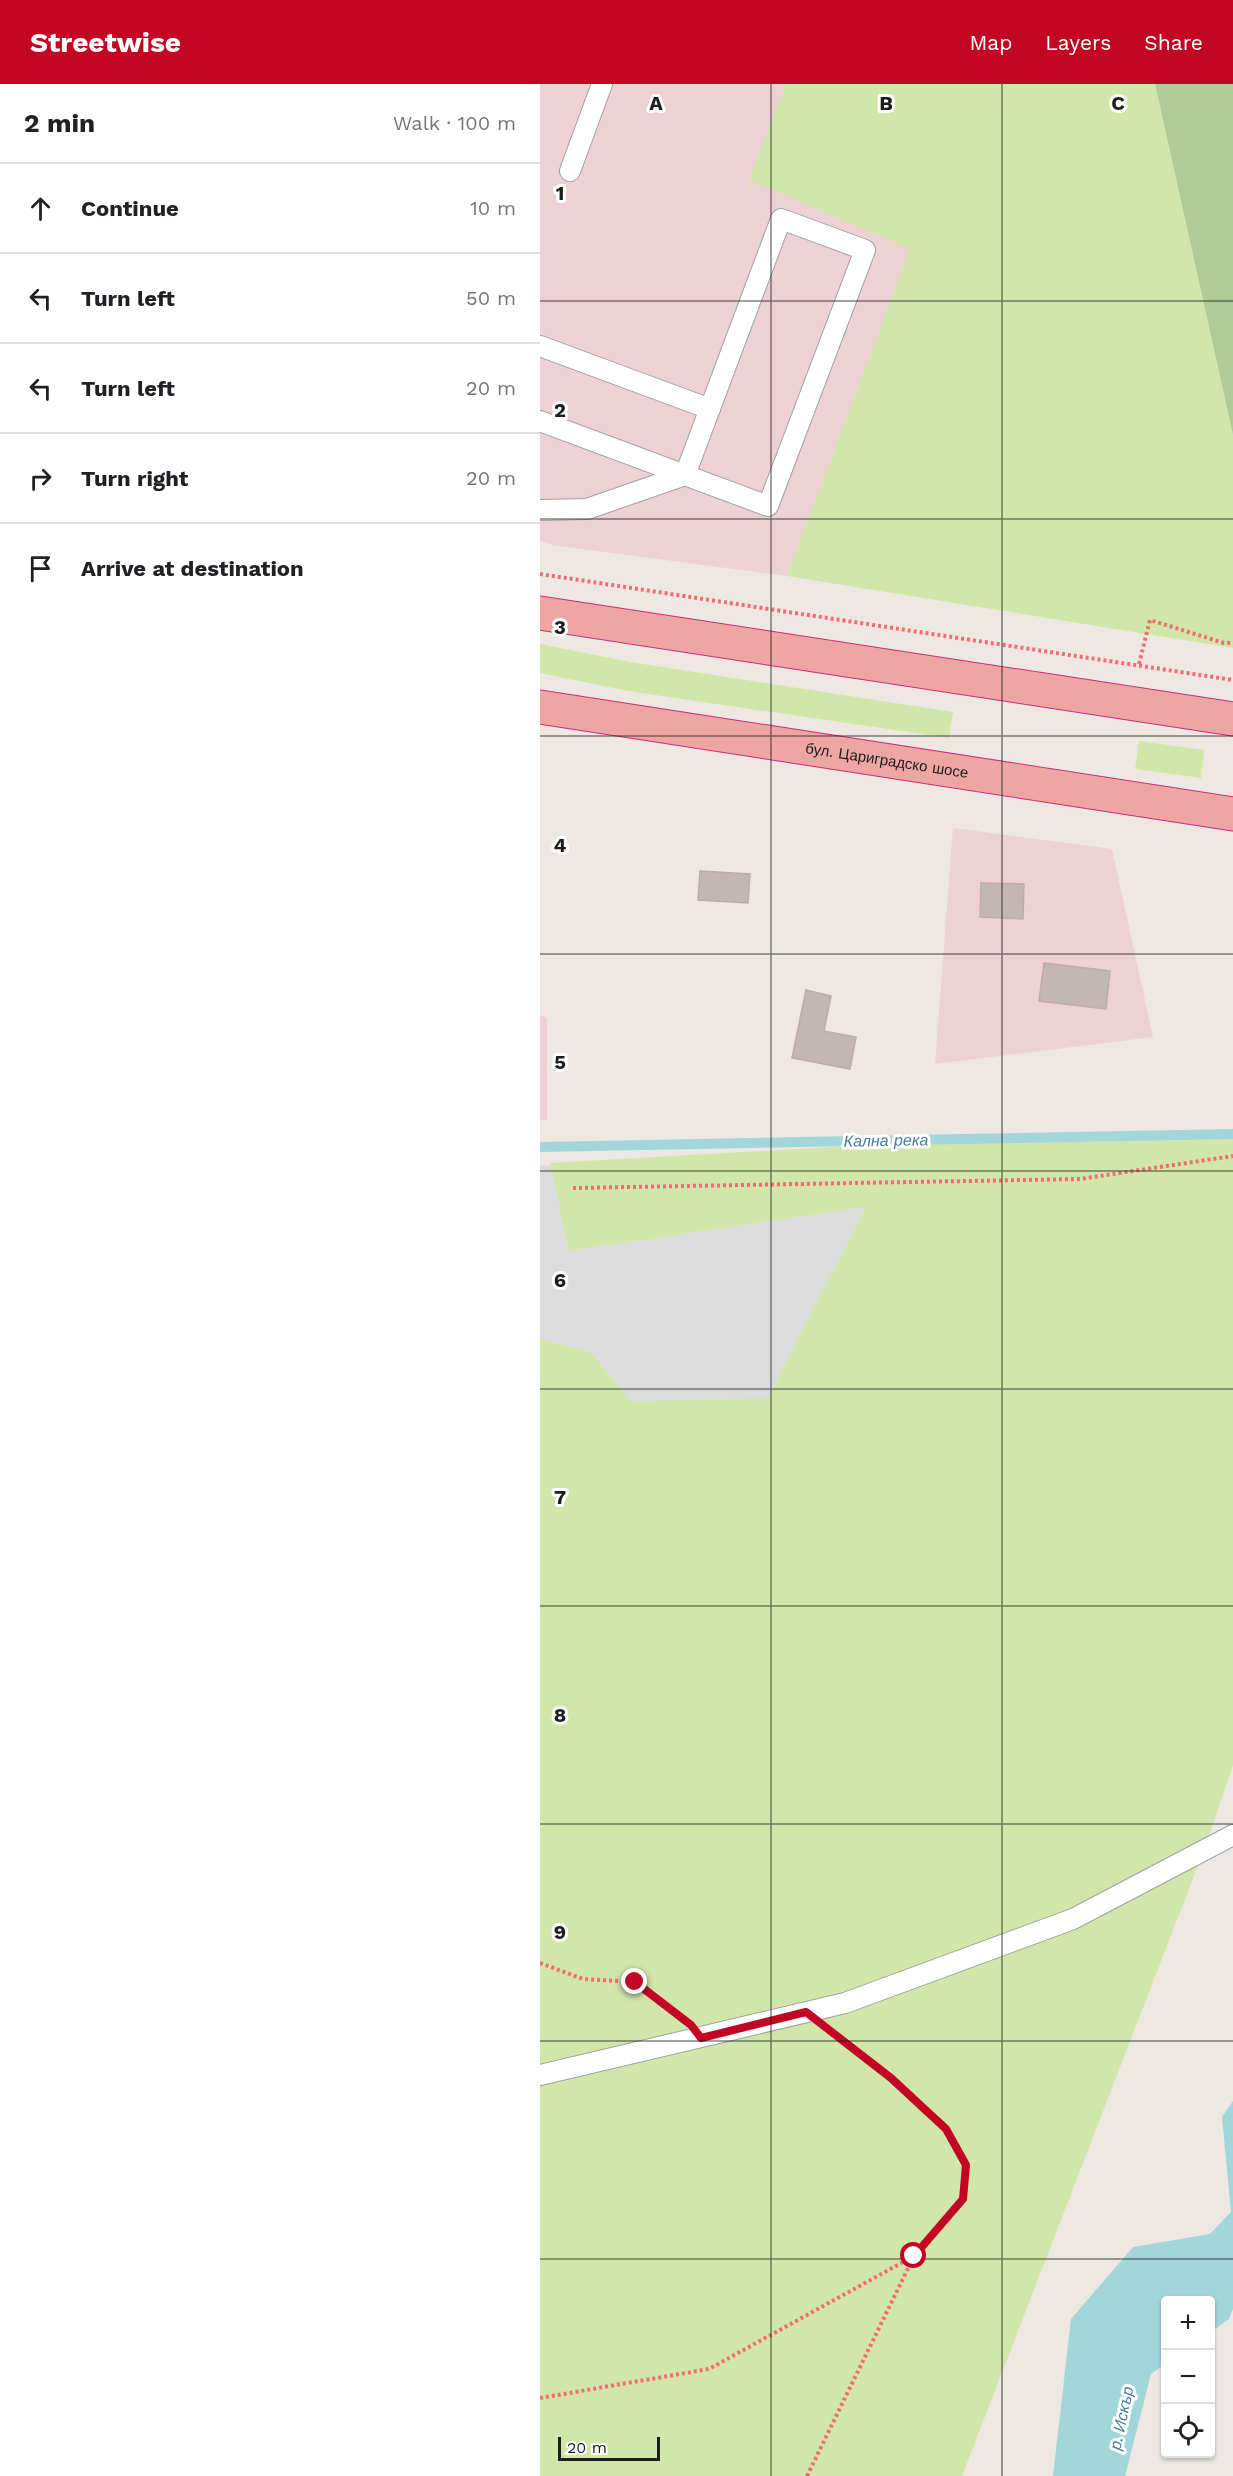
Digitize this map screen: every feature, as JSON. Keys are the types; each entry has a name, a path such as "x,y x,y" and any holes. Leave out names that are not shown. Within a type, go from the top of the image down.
{"highway":[{"path":"540,614 1233,718"},
{"name":"бул. Цариградско шосе","path":"540,707 1233,814"}],"lane":[{"path":"570,171 602,84"},
{"path":"540,421 685,475 768,506 865,250 781,219 685,475 587,509 540,510"},
{"path":"540,346 710,410"},
{"path":"540,2074 845,2003 1073,1919 1233,1835"}],"path":[{"path":"540,574 1233,680"},
{"path":"1139,664 1150,620 1224,643 1233,643"},
{"path":"573,1188 1080,1179 1233,1156"},
{"path":"540,1963 583,1979 635,1982 691,2025 701,2038"},
{"path":"806,2012 891,2078 946,2129 966,2165 963,2199 914,2256 807,2476"},
{"path":"540,2398 709,2369 914,2256"}],"shaded area":[{"path":"540,84 786,84 749,180 910,249 787,576 552,545 540,541"},
{"path":"953,828 1112,849 1153,1037 935,1064"},
{"path":"540,1015 547,1018 547,1120 540,1120"},
{"path":"540,1165 551,1165 568,1251 866,1207 768,1398 631,1402 592,1353 540,1338"}],"green space":[{"path":"786,84 1155,84 1233,435 1233,648 787,576 910,249 749,180"},
{"path":"1155,84 1233,84 1233,435"},
{"path":"540,644 630,662 953,712 949,738 628,691 540,673"},
{"path":"1139,741 1204,750 1201,778 1135,769"},
{"path":"1233,1134 1233,1765 1204,1850 962,2476 540,2476 540,1338 592,1353 631,1402 866,1207 568,1251 550,1163 989,1138"}],"water":[{"name":"р. Искър","path":"1233,2101 1233,2309 1229,2319 1215,2329 1215,2296 1161,2296 1161,2367 1151,2374 1125,2476 1053,2476 1071,2319 1133,2247 1210,2234 1231,2212 1222,2117"}],"building":[{"path":"700,871 750,874 748,903 698,900"},
{"path":"981,883 1024,884 1023,919 980,917"},
{"path":"1044,963 1110,971 1106,1009 1039,1001"},
{"path":"806,990 831,996 824,1031 856,1037 850,1069 792,1058"}],"waterway":[{"name":"Кална река","path":"540,1147 1233,1134"}],"route":[{"path":"635,1982 691,2025 701,2038 806,2012 891,2078 946,2129 966,2165 963,2199 914,2256"}]}
